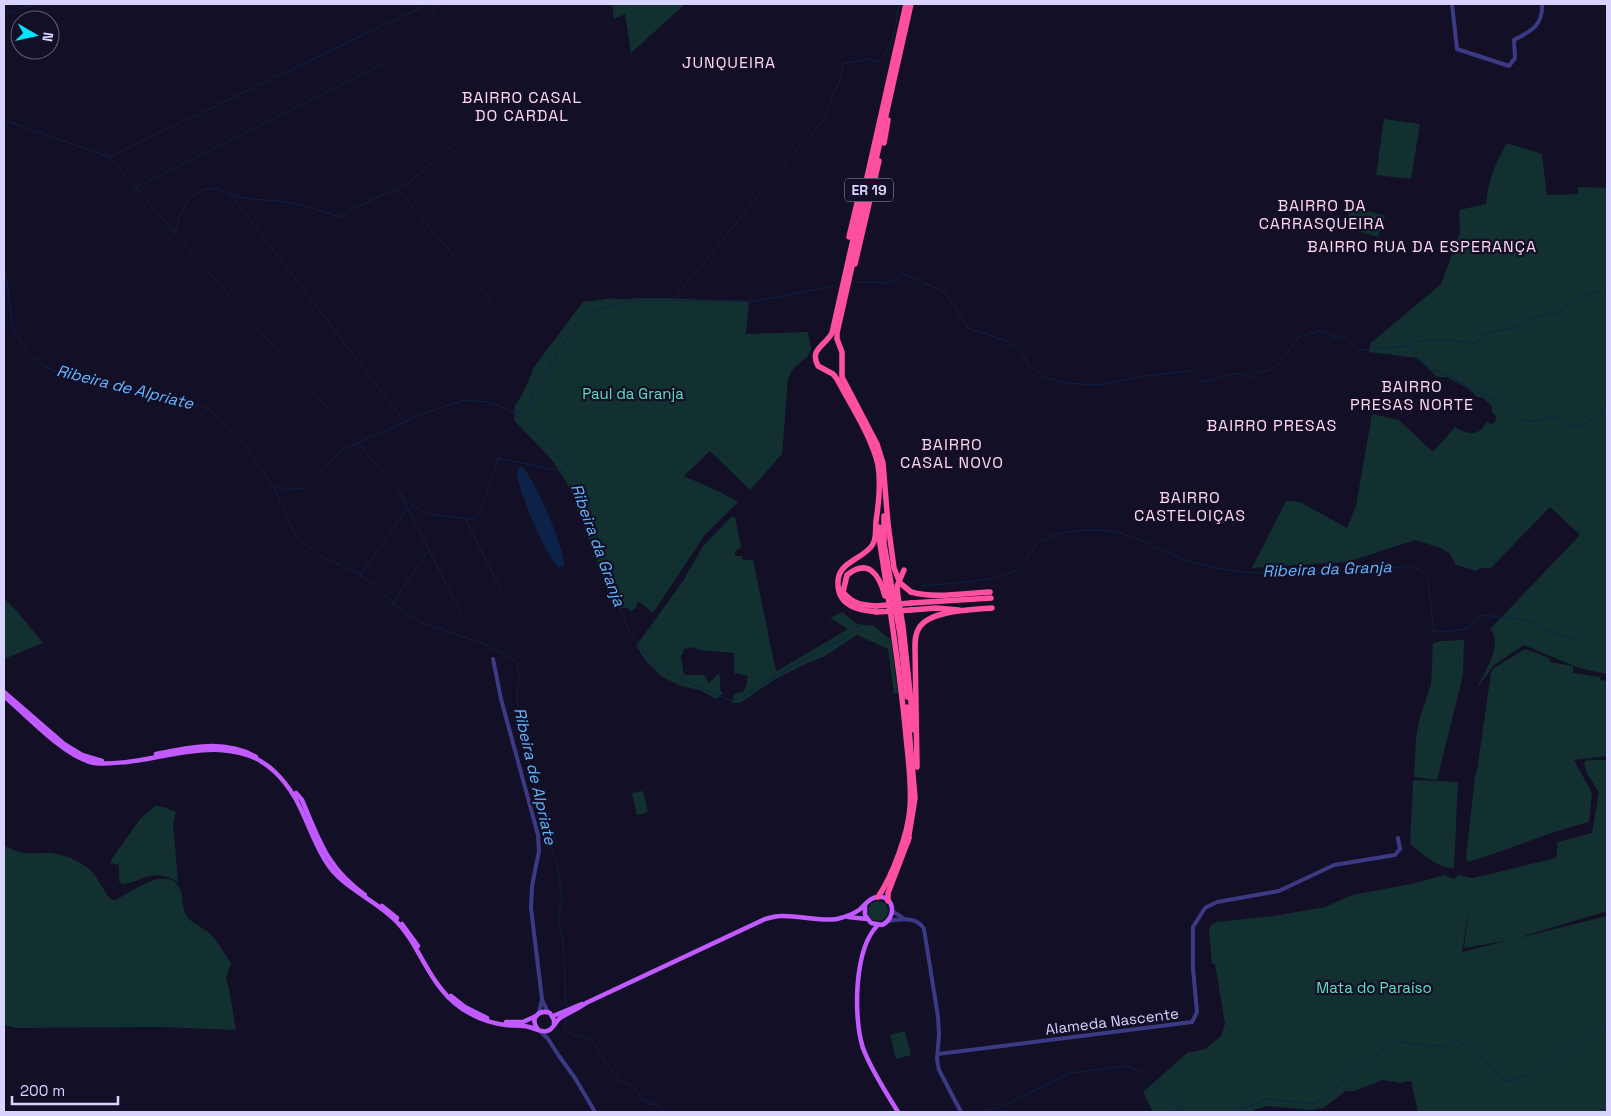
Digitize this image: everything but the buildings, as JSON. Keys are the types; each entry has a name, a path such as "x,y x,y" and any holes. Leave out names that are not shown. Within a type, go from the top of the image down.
{"highway":[{"path":"842,363 833,370 822,369 815,361 816,350 832,333 836,316 837,295 886,73 897,42 906,4"},
{"path":"893,624 885,593 875,573 866,568 854,569 847,575 843,592 856,604 876,609 911,603 991,595 922,595 911,592 900,583 894,568 888,524 885,474 877,444 842,377 843,357 836,339 849,283 858,256 887,128 890,98 911,4"},
{"path":"824,342 835,343 840,347"},
{"path":"828,370 837,379 872,446 878,464 880,486 873,544 864,553 848,563 842,570 838,578 840,594 844,601 853,608 911,610 936,608 964,611"},
{"path":"885,474 884,544 900,634 914,778 915,798 908,841"},
{"path":"878,510 880,544 903,697 911,787 910,809 904,840 884,888 878,896"},
{"path":"904,570 897,586 904,626 917,770"},
{"path":"888,901 888,893 908,841 915,816 917,770 916,637 919,628 926,620 937,615 992,608"}],"main road":[{"path":"4,694 64,744 82,755 108,762 135,760 173,750 213,746 232,748 250,754 272,766 288,782 302,800 328,859 336,870 350,884 389,911 404,925 436,977 450,995 475,1013 506,1024 547,1031 561,1018 586,1003"},
{"path":"846,917 865,906 870,899 878,896 888,901 892,911 888,921 878,925 869,936"},
{"path":"865,906 864,915 868,920 869,936 858,977 859,1028 863,1047 871,1065 898,1112"},
{"path":"552,1016 586,1003 765,919 780,916 827,920 846,917 868,920 878,925"},
{"path":"506,1024 523,1022 537,1014 548,1012 552,1016 552,1027"},
{"path":"537,1014 534,1022 538,1029"}],"street":[{"path":"1452,4 1457,49 1509,66 1515,58 1514,40 1530,32 1540,21 1542,4"},
{"path":"494,659 501,699 538,835 539,851 532,886 531,908 542,999 548,1012"},
{"name":"Alameda Nascente","path":"938,1054 1192,1022 1197,1012 1192,927 1205,908 1217,902 1279,891 1334,866 1395,856 1400,849 1398,838"},
{"path":"892,911 904,919"},
{"path":"888,921 915,920 924,929 938,1017 939,1070 961,1112"},
{"path":"537,1014 542,999"},
{"path":"551,1043 552,1027"},
{"path":"538,1029 551,1043 576,1078 595,1112"}],"green space":[{"path":"612,4 685,4 631,53 625,14 614,19"},
{"path":"1384,119 1420,124 1411,179 1376,175"},
{"path":"1507,143 1542,154 1547,195 1578,194 1578,187 1606,188 1607,184 1607,674 1579,668 1524,645 1494,665 1477,688 1494,650 1494,635 1490,629 1580,535 1550,507 1491,568 1480,568 1476,571 1456,565 1450,554 1441,548 1415,540 1347,562 1252,568 1286,501 1300,502 1347,528 1356,506 1372,414 1399,420 1433,452 1455,427 1473,433 1480,430 1487,422 1491,424 1495,422 1496,416 1492,413 1492,406 1483,398 1477,397 1469,389 1447,377 1437,377 1417,358 1369,352 1371,341 1441,284 1460,233 1459,210 1486,204 1493,172"},
{"path":"1351,205 1385,216 1378,237 1345,227"},
{"name":"Paul da Granja","path":"613,298 749,302 746,334 808,332 811,349 808,356 792,370 788,379 782,454 750,490 710,451 684,476 738,502 704,536 653,613 638,601 636,608 631,611 627,608 613,608 597,560 567,483 551,459 514,420 515,406 524,391 534,367 583,302"},
{"path":"731,517 735,517 741,547 735,551 735,556 742,556 743,560 753,560 777,671 848,629 830,618 842,612 857,624 874,626 891,640 898,693 894,694 888,649 857,635 825,656 777,678 740,703 732,703 734,694 742,692 746,687 748,676 734,673 734,653 699,650 694,647 684,649 681,657 684,675 704,675 709,683 718,674 720,676 720,690 723,693 716,699 700,690 681,686 662,677 646,661 636,646 683,581 703,546"},
{"path":"4,598 43,643 4,659"},
{"path":"1464,640 1463,675 1437,780 1414,777 1419,721 1431,684 1433,643"},
{"path":"1525,649 1549,658 1550,662 1573,666 1573,673 1600,677 1600,680 1607,681 1607,756 1574,760 1592,793 1589,822 1467,862 1475,775 1491,673 1494,668"},
{"name":"Mata do Paraíso","path":"1589,760 1607,760 1607,911 1514,939 1607,916 1607,1112 1418,1112 1411,1081 1400,1083 1383,1080 1355,1091 1346,1091 1323,1108 1311,1110 1267,1106 1252,1112 1153,1112 1143,1092 1187,1053 1205,1049 1221,1036 1225,1024 1215,964 1212,964 1209,930 1211,925 1216,922 1274,916 1325,907 1352,895 1411,884 1444,875 1454,879 1458,875 1473,878 1556,858 1558,842 1592,833 1599,792 1587,774 1584,762","holes":["1469,909 1464,948 1509,940 1462,952"]},
{"path":"1413,780 1458,782 1454,868 1436,863 1410,844"},
{"path":"643,791 648,812 637,815 632,793"},
{"path":"155,806 164,807 176,812 173,823 178,882 168,877 154,875 122,884 119,881 119,865 110,863 111,860 140,819"},
{"path":"4,845 21,852 54,853 78,862 93,873 110,899 115,900 158,879 167,879 174,882 180,889 186,916 211,935 231,963 226,978 236,1030 158,1027 17,1028 4,1025"},
{"path":"878,901 885,904 888,911 885,918 878,921 871,918 868,911 871,904"},
{"path":"905,1031 911,1055 896,1059 890,1035"}],"water":[{"path":"522,467 534,485 555,531 564,566 559,568 547,551 526,505 517,470"}],"waterway":[{"path":"4,14 35,4"},
{"path":"4,120 109,157 428,4"},
{"path":"434,4 434,14"},
{"path":"810,136 822,122 828,111 831,99 839,83 843,64 868,59 878,62 883,57 891,43 897,19 898,4"},
{"path":"136,187 390,60"},
{"path":"777,174 805,140"},
{"path":"175,233 183,208 187,202 197,193 208,189 217,189 246,198 293,203 341,217 348,211 407,184 456,143"},
{"path":"109,157 394,485 404,501 430,514 474,519 481,512 498,458 564,472"},
{"path":"397,189 491,299 452,336"},
{"path":"673,300 760,194"},
{"path":"231,195 405,422"},
{"name":"Ribeira de Alpriate","path":"4,273 7,280 13,329 28,353 46,367 61,373 132,390 179,398 210,410 238,436 274,487 295,535 319,555 357,573 374,585 404,612 423,623 482,643 517,663 519,675 518,716 544,827 558,868 562,899 558,918 563,939 566,1006"},
{"path":"857,282 887,283 894,281 903,274 945,292 968,328 1007,341 1020,350 1029,365 1044,377 1066,383 1098,385 1144,376 1190,371 1202,382 1237,373 1251,378 1275,367 1298,337 1320,331 1332,336 1348,339 1356,349 1362,350 1409,346 1419,341 1441,339 1476,344 1482,335 1517,328 1529,320 1563,311 1571,302 1602,290"},
{"path":"513,411 525,411 531,406 531,396 577,322 585,313 632,300 755,301 834,286"},
{"path":"1409,347 1431,369 1452,377 1477,392 1494,399 1523,420 1534,421 1548,417 1559,417 1573,426 1583,425 1598,415 1607,405"},
{"name":"Ribeira da Granja","path":"275,486 286,490 302,488 342,450 425,413 465,400 489,402 511,411 558,456 572,473 584,498 619,607 630,632 651,662 674,676 729,700 739,699 782,672 841,640 860,625"},
{"path":"404,502 461,612"},
{"path":"360,575 407,509"},
{"path":"466,520 501,591"},
{"name":"Ribeira da Granja","path":"921,586 971,582 1008,574 1021,567 1036,545 1047,538 1069,532 1102,530 1124,534 1189,561 1236,571 1286,574 1412,566 1422,571 1428,580 1434,632 1462,630 1471,626 1475,619 1483,615 1525,620 1574,639"},
{"path":"393,603 428,551"},
{"name":"Ribeira de Alpriate","path":"566,1019 564,1029 573,1035 587,1038 594,1043 604,1060 621,1081 634,1088 642,1099 657,1105 662,1112"},
{"path":"1237,1112 1266,1099 1314,1104 1381,1051 1399,1042 1422,1044 1425,1049 1433,1045 1442,1047 1457,1040 1490,1065 1505,1081 1515,1079 1554,1061 1607,1025"},
{"path":"983,1112 998,1108 1071,1073 1128,1066 1141,1072 1168,1100 1186,1112"}],"district":[{"name":"JUNQUEIRA","path":"729,62"},
{"name":"BAIRRO CASAL DO CARDAL","path":"522,106"},
{"name":"BAIRRO DA CARRASQUEIRA","path":"1322,214"},
{"name":"BAIRRO RUA DA ESPERANÇA","path":"1422,246"},
{"name":"BAIRRO PRESAS NORTE","path":"1412,395"},
{"name":"BAIRRO PRESAS","path":"1272,425"},
{"name":"BAIRRO CASAL NOVO","path":"952,453"},
{"name":"BAIRRO CASTELOIÇAS","path":"1190,506"}]}
